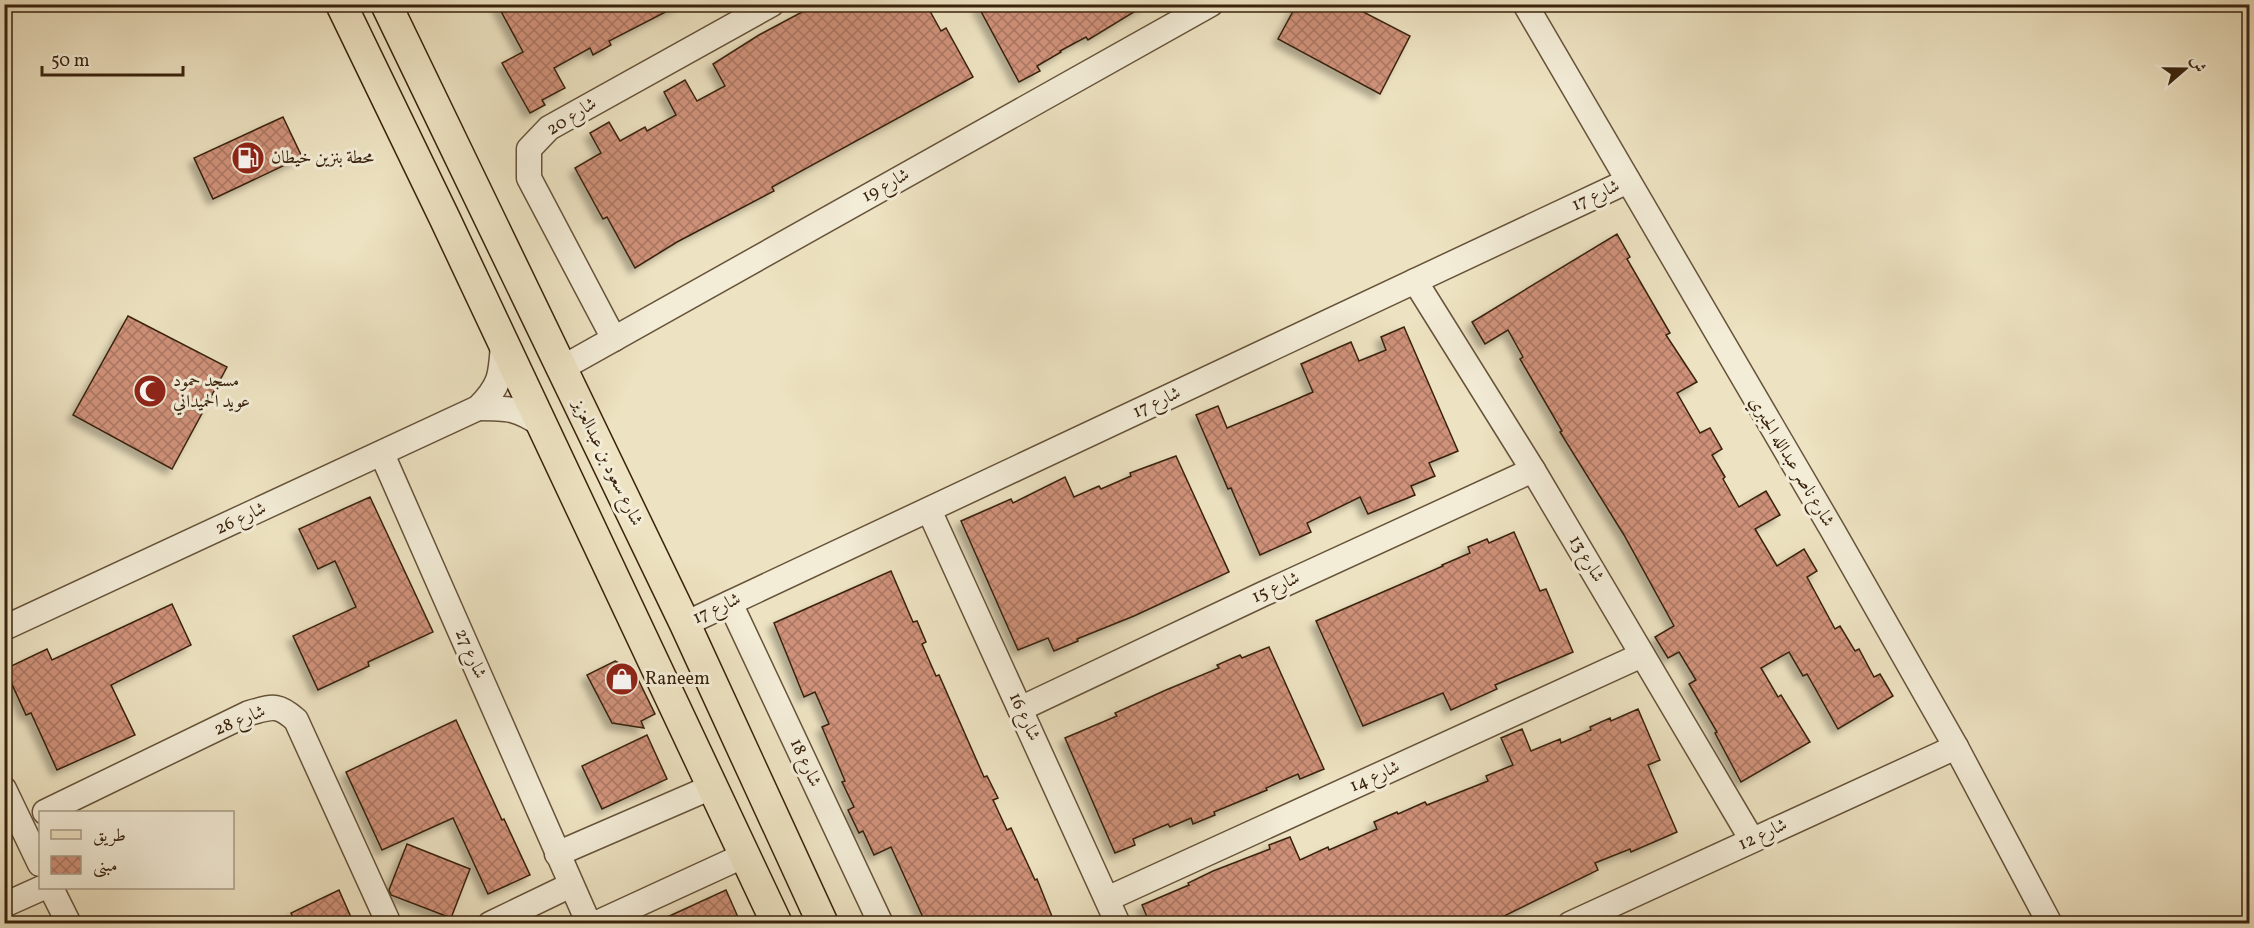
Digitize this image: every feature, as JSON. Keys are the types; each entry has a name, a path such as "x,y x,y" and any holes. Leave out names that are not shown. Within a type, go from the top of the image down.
{"main road":[{"path":"341,4 714,786 772,914 790,915 800,911 817,911"},
{"name":"شارع سعود بن عبدالعزيز","path":"386,4 685,624 817,911"},
{"path":"421,170 432,177 444,176 454,168 459,156"},
{"path":"445,219 449,208 458,201 469,197 480,200"}],"street":[{"name":"شارع 20","path":"614,339 529,178 529,149 549,128 772,4"},
{"name":"شارع 19","path":"562,368 1211,4"},
{"name":"شارع ناصر عبدالله الجبري","path":"1525,4 1956,747 2050,924"},
{"name":"شارع 17","path":"685,624 1628,181"},
{"name":"شارع 13","path":"1415,281 1533,470 1752,840"},
{"name":"شارع 26","path":"4,628 478,408 494,392 501,372 503,343"},
{"name":"شارع 26","path":"478,408 503,408 522,412 542,425"},
{"name":"شارع 27","path":"382,453 589,924"},
{"name":"شارع 15","path":"1020,709 1533,470"},
{"name":"شارع 16","path":"929,510 1118,924"},
{"name":"شارع 18","path":"730,603 881,924"},
{"name":"شارع 14","path":"1107,899 1642,655"},
{"name":"شارع 28","path":"49,811 249,713 269,708 283,708 296,720 389,924"},
{"name":"شارع 12","path":"1570,924 1956,747"},
{"path":"557,854 714,786"},
{"path":"4,789 31,819 39,859"},
{"path":"595,924 746,855"},
{"path":"490,924 571,885"},
{"path":"4,905 40,889"},
{"path":"52,889 69,924"}],"building":[{"path":"497,4 681,4 609,41 611,45 593,55 590,48 554,68 565,88 542,100 545,105 530,113 502,63 523,52"},
{"path":"817,4 926,4 941,31 946,28 973,77 772,187 774,191 677,242 635,268 607,217 603,219 575,168 601,153 590,133 609,122 620,141 645,127 647,131 676,115 664,92 685,80 697,101 725,86 713,64 759,35"},
{"path":"977,4 1147,4 1088,40 1086,37 1060,51 1037,66 1040,71 1019,82"},
{"path":"1297,4 1348,4 1410,36 1380,94 1278,39"},
{"name":"محطة بنزين خيطان","path":"283,117 302,157 213,199 194,158"},
{"path":"1617,234 1630,257 1627,259 1670,333 1666,335 1697,382 1677,393 1700,433 1710,428 1722,449 1712,455 1739,507 1766,491 1780,515 1755,529 1777,566 1804,549 1817,571 1807,577 1835,629 1840,626 1855,651 1859,649 1874,677 1880,674 1893,696 1838,729 1807,674 1803,676 1789,652 1761,668 1778,697 1781,695 1810,742 1741,782 1715,733 1717,732 1689,684 1696,680 1679,652 1668,658 1655,637 1674,626 1624,535 1560,432 1562,431 1520,359 1523,357 1508,330 1485,344 1472,322"},
{"name":"مسجد حمود عويد الحميداني","path":"128,316 227,367 172,469 73,415"},
{"path":"1404,327 1458,451 1429,463 1435,476 1411,486 1415,495 1368,514 1360,497 1307,523 1311,532 1260,555 1196,415 1218,406 1227,428 1283,405 1313,392 1301,364 1351,342 1359,361 1386,350 1381,337"},
{"path":"1176,456 1229,572 1054,651 1048,638 1018,650 961,521 1011,499 1013,503 1065,477 1074,497 1099,486 1101,489 1131,476 1130,473"},
{"path":"370,497 433,632 368,662 369,666 318,690 293,636 356,607 335,561 318,569 299,529"},
{"path":"1514,532 1540,591 1546,589 1573,652 1495,685 1497,689 1451,710 1443,693 1363,726 1316,621 1470,553 1468,547 1487,539 1489,543"},
{"path":"891,571 913,622 917,621 926,642 922,644 936,676 939,675 984,777 987,776 998,798 993,800 1007,830 1011,828 1035,880 1037,879 1055,924 926,924 891,847 874,855 863,831 859,833 848,810 854,807 842,782 845,781 822,727 829,724 815,692 804,697 774,623"},
{"path":"172,604 191,645 111,685 135,735 57,770 31,713 26,715 5,669 47,649 52,660"},
{"path":"1269,647 1324,769 1300,779 1298,774 1266,788 1267,790 1214,812 1215,815 1193,824 1191,818 1170,827 1168,824 1133,839 1135,845 1115,853 1065,738 1117,716 1115,713 1219,668 1217,665 1240,655 1242,658"},
{"path":"615,661 634,671 655,714 641,721 644,728 612,723 587,675"},
{"path":"1638,709 1660,760 1648,765 1677,832 1631,852 1630,849 1595,863 1598,870 1504,916 1508,924 1150,924 1142,905 1189,885 1188,883 1213,871 1270,849 1269,845 1290,837 1300,860 1377,829 1374,822 1397,812 1398,814 1425,802 1427,805 1488,781 1486,776 1513,765 1501,738 1522,729 1531,751 1560,739 1561,743 1591,730 1590,727 1610,718 1611,721"},
{"path":"456,720 530,875 488,894 453,818 382,850 346,772"},
{"path":"647,735 667,779 602,809 582,766"},
{"path":"407,844 470,869 451,918 391,895 389,890"},
{"path":"339,890 354,924 296,924 291,913"},
{"path":"726,890 741,924 652,924"}],"place":[{"name":"محطة بنزين خيطان","path":"248,158"},
{"name":"مسجد حمود عويد الحميداني","path":"150,391"},
{"name":"Raneem","path":"622,679"}]}
